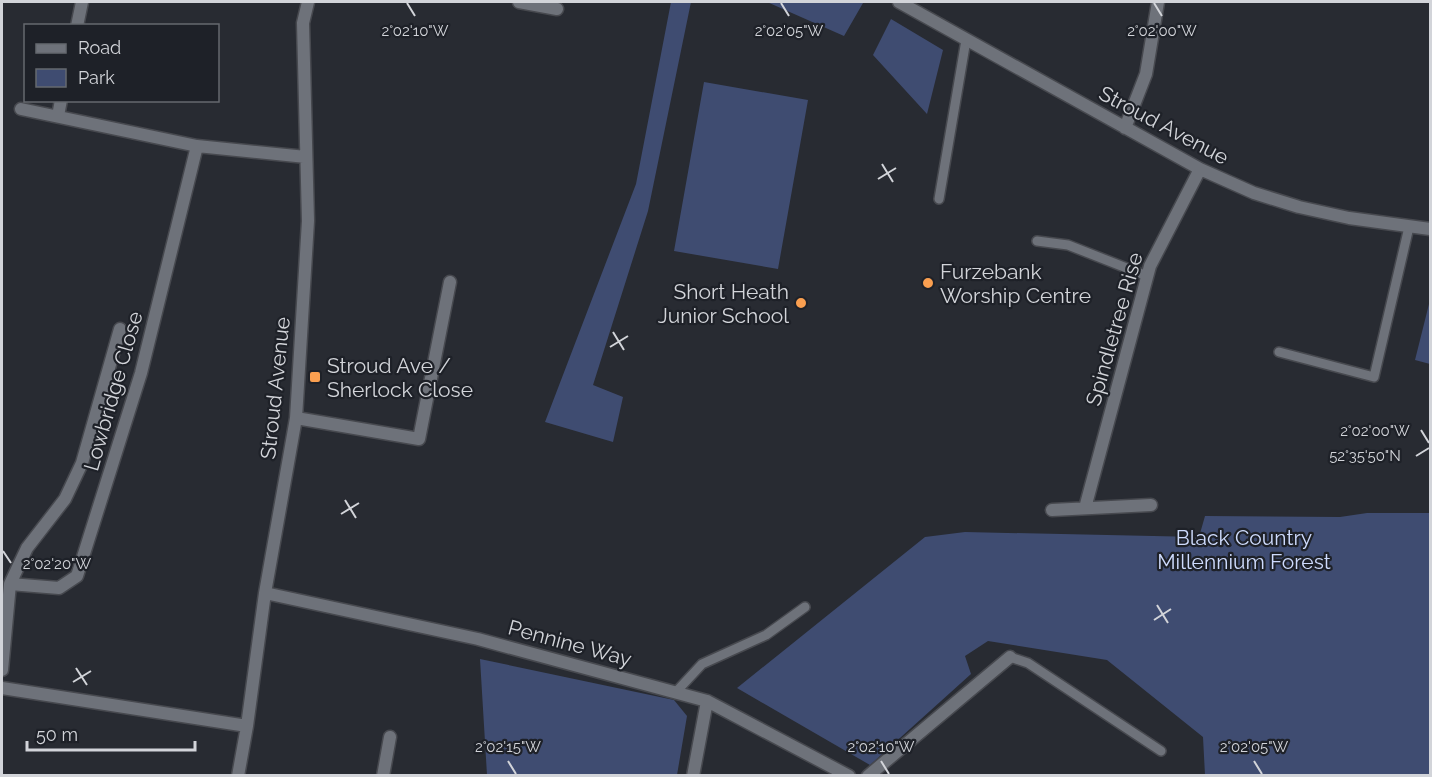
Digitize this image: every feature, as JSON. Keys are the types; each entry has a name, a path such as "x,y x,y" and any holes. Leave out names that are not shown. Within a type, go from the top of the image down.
{"street":[{"path":"76,24 82,2"},
{"name":"Stroud Avenue","path":"238,776 265,593 296,418 308,221 303,23 308,2"},
{"path":"519,2 557,9"},
{"name":"Stroud Avenue","path":"903,2 966,40 1200,169 1254,193 1299,207 1348,218 1431,229"},
{"path":"1125,128 1146,74 1158,2"},
{"path":"57,116 60,102"},
{"path":"21,109 197,146 306,157"},
{"name":"Lowbridge Close","path":"10,585 59,588 77,576 141,373 197,146"},
{"name":"Spindletree Rise","path":"1085,508 1147,276 1160,244 1200,169"},
{"path":"296,418 419,439 450,282"},
{"name":"Lowbridge Close","path":"2,670 10,585 27,548 65,499 82,463 120,329"},
{"path":"1052,510 1151,505"},
{"name":"Pennine Way","path":"265,593 478,639 707,700 849,776"},
{"path":"868,776 1010,657"},
{"path":"2,688 247,726"},
{"path":"693,776 707,700"},
{"path":"383,776 390,737"}],"lane":[{"path":"939,199 966,40"},
{"path":"1279,352 1374,377 1409,227"},
{"path":"1037,241 1068,245 1147,276"},
{"path":"676,692 702,664 766,635 805,607"},
{"path":"1010,657 1028,663 1161,751"}],"green space":[{"path":"671,2 691,2 648,211 593,385 623,397 613,442 545,422 636,184"},
{"path":"767,2 861,2 863,3 844,36"},
{"path":"891,19 943,50 927,114 873,55"},
{"path":"704,82 808,100 778,269 674,251"},
{"path":"1430,300 1430,364 1415,360"},
{"name":"Black Country Millennium Forest","path":"1367,513 1430,513 1430,775 1205,775 1203,737 1107,660 988,641 965,656 971,674 870,765 737,688 925,537 965,532 1199,537 1205,516 1340,517"},
{"path":"480,659 674,700 687,716 677,775 487,775"}],"place":[{"name":"Furzebank Worship Centre","path":"928,283"},
{"name":"Short Heath Junior School","path":"801,303"},
{"name":"Stroud Ave / Sherlock Close","path":"315,377"}]}
